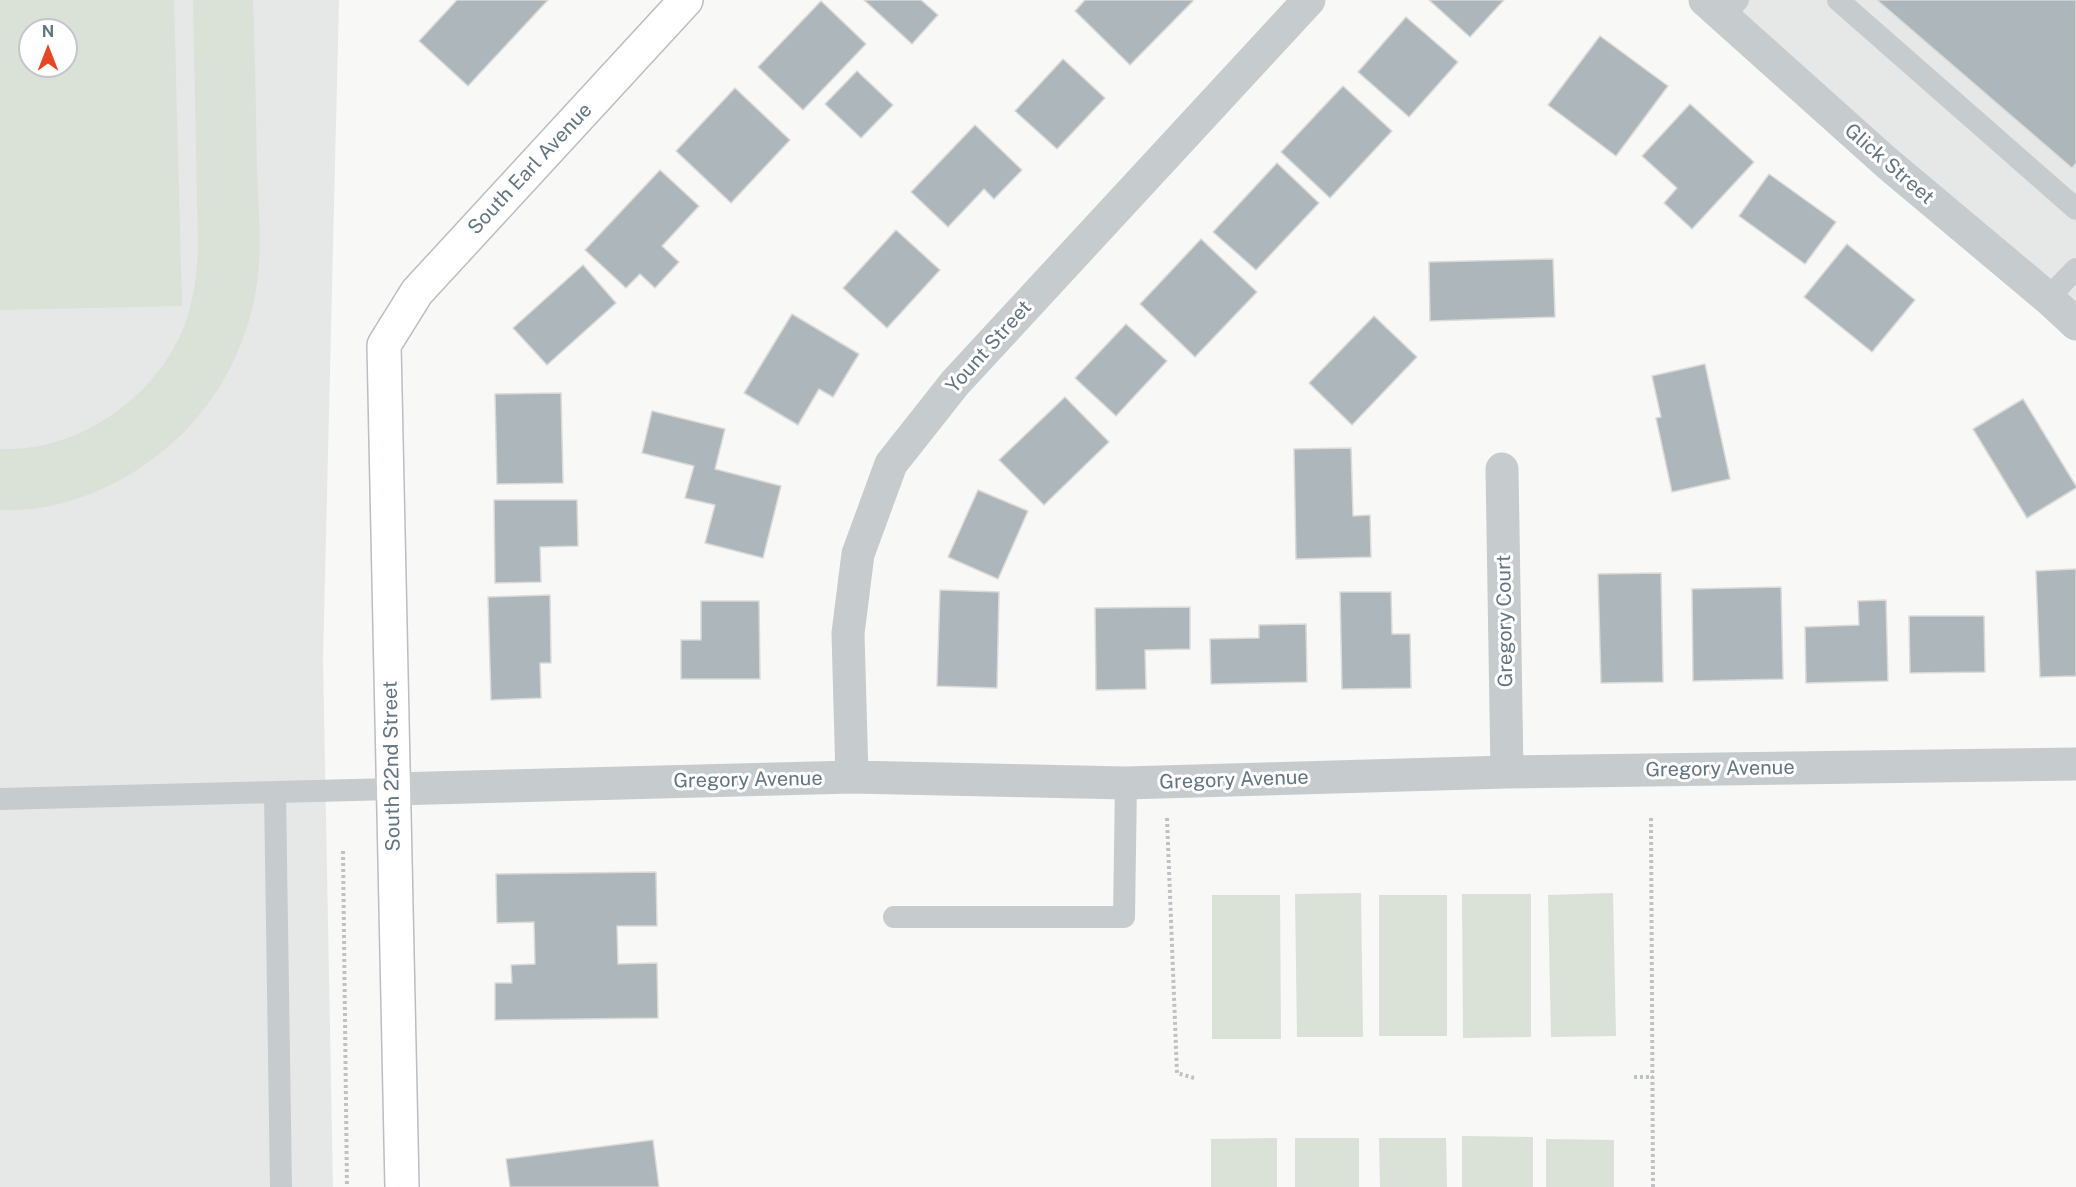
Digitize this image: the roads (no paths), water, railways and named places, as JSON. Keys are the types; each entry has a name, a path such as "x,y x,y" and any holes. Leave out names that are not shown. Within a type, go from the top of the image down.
{"street":[{"name":"South Earl Avenue","path":"384,345 417,292 686,0"},
{"name":"Yount Street","path":"852,777 848,633 858,554 891,464 955,384 1309,0"},
{"name":"Glick Street","path":"1722,6 1887,163 2076,324"},
{"name":"South 22nd Street","path":"384,345 402,1187"},
{"name":"Gregory Court","path":"1502,469 1507,772"},
{"name":"Gregory Avenue","path":"393,789 852,777 1126,783 1507,772 2076,764"}],"lane":[{"path":"1838,0 2076,209"},
{"path":"2048,298 2076,269"},
{"path":"894,917 1124,917 1126,783"},
{"path":"0,799 393,789"},
{"path":"275,792 281,1187"}]}
